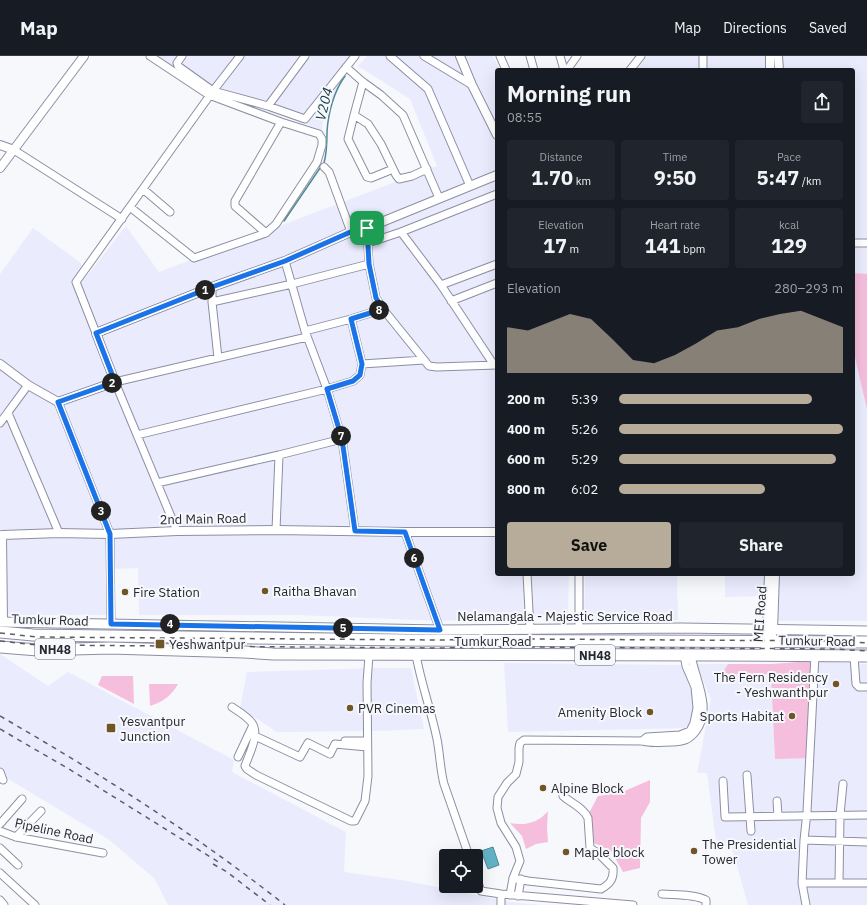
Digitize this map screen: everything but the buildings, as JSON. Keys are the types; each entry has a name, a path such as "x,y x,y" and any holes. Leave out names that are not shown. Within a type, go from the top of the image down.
{"highway":[{"name":"Tumkur Road","path":"1,625 33,635 317,640 867,642"},
{"name":"Tumkur Road","path":"0,647 38,650 110,648 273,654 368,655 867,656"}],"main road":[{"name":"Nelamangala - Majestic Service Road","path":"1,625 111,624 440,630 579,628 867,630"}],"street":[{"path":"0,168 84,56"},
{"path":"130,207 194,258 266,233 276,224 317,162 322,145 322,139 319,134 281,122 211,93 150,56"},
{"path":"182,56 177,63 178,66 211,93 268,106 305,119 355,56"},
{"path":"177,531 115,382 76,282 211,93 240,56"},
{"path":"268,106 305,56"},
{"path":"391,56 428,89 470,186"},
{"path":"424,56 472,85"},
{"path":"460,56 472,85 495,131"},
{"path":"500,56 505,68"},
{"path":"530,56 533,68"},
{"path":"560,56 563,68"},
{"path":"569,68 577,56"},
{"path":"632,68 641,56"},
{"path":"703,56 703,68"},
{"path":"770,56 770,68"},
{"path":"778,56 779,68"},
{"path":"346,67 403,115 439,198"},
{"path":"363,82 348,139 367,177 371,178 393,170"},
{"path":"354,115 368,124 381,144 393,170 399,179 412,176 427,169"},
{"path":"266,233 235,206 235,201 281,122"},
{"path":"0,145 14,150 122,219"},
{"path":"324,166 329,172 351,232"},
{"path":"96,333 212,287 285,261 351,232 367,228 495,176"},
{"path":"143,189 170,212"},
{"path":"368,242 401,232 495,195"},
{"path":"367,228 369,264 376,298 383,309 429,366 495,365"},
{"path":"401,232 441,285 495,365"},
{"path":"855,243 867,243"},
{"path":"285,261 306,334 327,389 342,439 355,531"},
{"path":"212,302 292,284 369,264"},
{"path":"441,285 495,265"},
{"path":"451,301 495,284"},
{"path":"212,287 212,302 218,358"},
{"path":"58,402 115,382 218,358 306,334 383,309"},
{"path":"137,435 327,389 353,381 360,375 362,364 351,319"},
{"path":"362,364 424,360"},
{"path":"0,364 28,386 58,402 110,534 111,624"},
{"path":"0,423 28,386"},
{"path":"8,413 59,533"},
{"path":"157,483 279,456 342,439"},
{"path":"276,530 279,456"},
{"name":"2nd Main Road","path":"1,532 110,534 177,531 276,530 495,532"},
{"path":"1,532 1,625"},
{"path":"405,532 440,630"},
{"path":"527,576 530,629"},
{"path":"579,576 579,628"},
{"name":"MEI Road","path":"769,576 770,629"},
{"name":"MEI Road","path":"766,655 775,576"},
{"path":"232,707 253,725 255,736 245,766 247,769 256,775 353,822 365,801 368,776 368,655"},
{"path":"416,655 419,674 437,739 441,773 467,849"},
{"path":"510,895 517,878 520,862 516,847 501,823 497,808 498,797 507,783 516,774 520,762 520,743 524,740 642,741 649,743 685,741 689,739 699,726 704,708 688,655"},
{"path":"806,905 802,883 804,840 807,816 814,655"},
{"path":"854,656 856,684 859,687 867,687"},
{"path":"238,757 253,725"},
{"path":"255,736 300,757 308,743 330,754 335,744 367,744"},
{"path":"340,741 367,744"},
{"path":"0,772 3,780"},
{"path":"747,775 751,831"},
{"path":"723,781 725,817 867,815"},
{"path":"839,883 840,815 843,784"},
{"path":"517,878 601,889 607,886 612,878 613,868 600,855 590,848 588,818 586,814 582,809 563,796"},
{"path":"0,824 22,799"},
{"path":"777,801 778,816"},
{"path":"16,837 41,811"},
{"name":"Pipeline Road","path":"0,831 16,837 103,853"},
{"path":"804,840 867,842"},
{"path":"0,848 18,865"},
{"path":"0,874 36,905"},
{"path":"517,878 518,896"},
{"path":"802,883 867,883"},
{"path":"483,891 518,896 633,905"},
{"path":"500,905 501,894"},
{"path":"662,894 703,898 706,900 706,905"},
{"path":"0,900 4,905"}],"shaded area":[{"path":"157,56 359,56 325,109 322,130 208,91"},
{"path":"367,56 493,56 499,68 495,68 495,576 569,576 568,615 441,621 296,615 139,615 138,568 112,569 112,615 0,615 0,274 33,228 81,263 85,278 126,226 159,272 437,166 410,99 358,66"},
{"path":"647,56 867,56 867,621 764,621 763,596 725,597 725,576 855,576 855,68 638,68"},
{"path":"855,273 867,274 867,409 855,358"},
{"path":"585,576 677,576 678,620 584,619"},
{"path":"0,654 48,686 68,672 234,760 232,772 346,832 344,872 407,881 439,887 439,893 466,893 511,902 542,905 168,905 154,878 108,839 0,774"},
{"path":"812,661 867,664 867,905 748,905 731,845 718,848 707,773 697,773 711,699 696,664 771,664 775,758 809,758"},
{"name":"Sports Habitat","path":"812,661 810,758 775,759 771,674 722,674 728,664 771,664"},
{"path":"504,663 681,665 691,690 695,709 690,728 508,732"},
{"path":"411,668 424,729 277,732 240,708 247,672"},
{"path":"102,676 133,676 134,704 98,685"},
{"path":"149,684 178,684 167,698 150,706"},
{"path":"650,780 650,802 641,818 640,868 623,872 611,851 594,843 589,813 598,796 620,793"},
{"path":"548,811 548,842 536,844 526,849 522,836 510,823 531,823 536,821"}],"water":[{"path":"493,847 499,865 488,869 483,856 483,850"}],"waterway":[{"name":"V204","path":"324,163 330,110 338,88 345,76"},
{"name":"V204","path":"284,221 320,168"}],"railway":[{"path":"0,633 37,637 835,641 867,643"},
{"path":"0,641 36,645 835,649 867,651"},
{"path":"0,716 146,805 251,879 285,905"},
{"path":"0,729 69,769 220,863"},
{"path":"213,864 227,872 270,905"}],"place":[{"name":"Raitha Bhavan","path":"265,591"},
{"name":"Fire Station","path":"125,592"},
{"name":"Yeshwantpur","path":"160,644"},
{"name":"The Fern Residency - Yeshwanthpur","path":"836,684"},
{"name":"PVR Cinemas","path":"350,708"},
{"name":"Amenity Block","path":"650,712"},
{"name":"Sports Habitat","path":"792,716"},
{"name":"Yesvantpur Junction","path":"111,728"},
{"name":"Alpine Block","path":"543,788"},
{"name":"The Presidential Tower","path":"694,851"},
{"name":"Maple block","path":"566,852"}],"route":[{"path":"367,228 369,264 376,298 383,309 351,319 362,364 360,375 353,381 327,389 342,439 355,531 405,532 440,630 111,624 110,534 58,402 115,382 96,333 212,287 285,261 355,230 367,228"}]}
